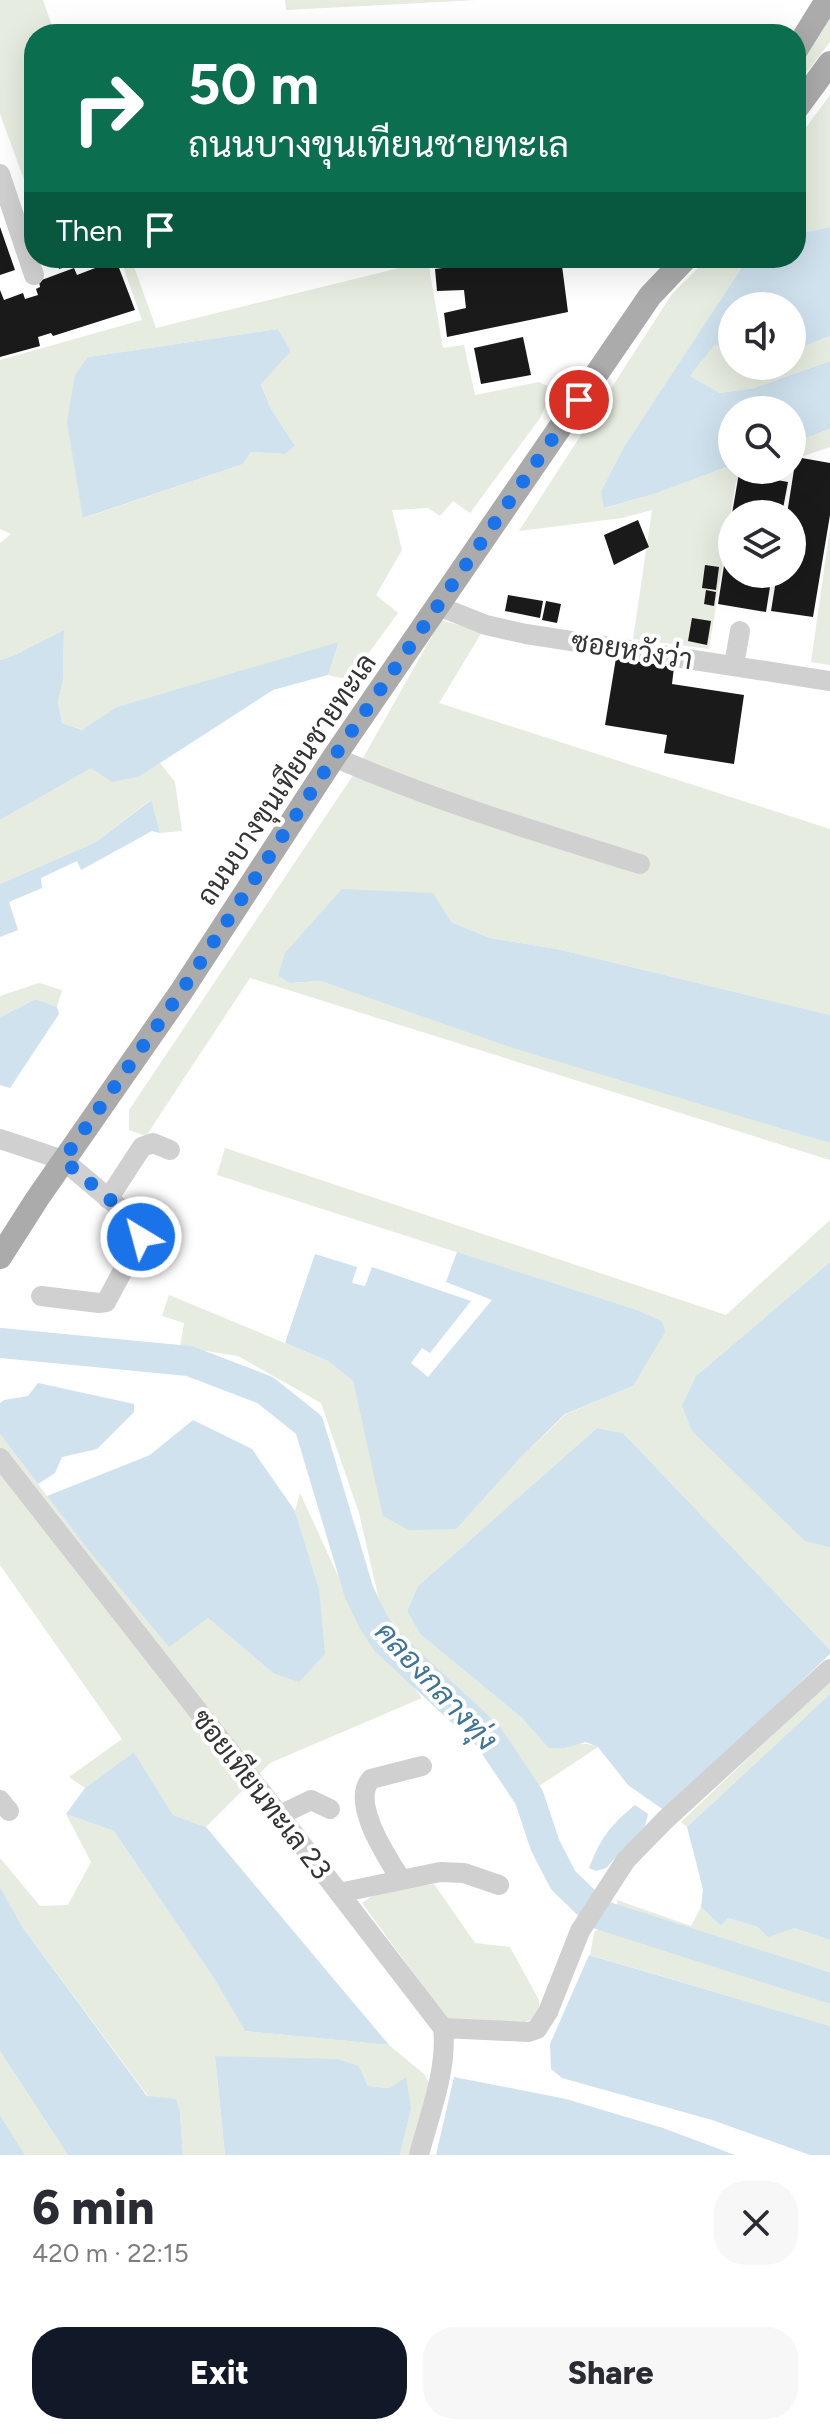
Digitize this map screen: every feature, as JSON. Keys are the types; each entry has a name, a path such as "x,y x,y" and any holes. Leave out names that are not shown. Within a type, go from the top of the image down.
{"main road":[{"path":"806,34 827,0"},
{"path":"806,95 830,63"},
{"name":"ถนนบางขุนเทียนชายทะเล","path":"650,296 661,268"},
{"name":"ถนนบางขุนเทียนชายทะเล","path":"0,1257 63,1160 189,980 334,757 650,296 677,268"}],"street":[{"path":"0,174 24,245"},
{"path":"32,268 34,275"},
{"name":"ซอยหวังว่า","path":"438,606 486,625 526,634 830,681"},
{"path":"734,665 740,631"},
{"path":"334,757 511,824 640,864"},
{"path":"0,1139 63,1160 139,1224 142,1231 106,1302 41,1296"},
{"path":"108,1199 142,1147 153,1143 170,1150"},
{"name":"ซอยเทียนทะเล 23","path":"0,1458 443,2028"},
{"path":"419,2155 442,2067 443,2028 529,2032 543,2024 580,1931 626,1860 665,1820 830,1669"},
{"path":"400,1878 371,1823 364,1791 371,1779 422,1766"},
{"path":"280,1815 311,1800 330,1809"},
{"path":"339,1893 400,1878 452,1872 499,1885"}],"shaded area":[{"path":"0,0 43,0 51,24 24,24 24,180 0,114"},
{"path":"285,0 477,0 286,10"},
{"path":"830,16 830,42 806,73 806,54"},
{"path":"830,95 830,227 806,232 806,127"},
{"path":"124,268 135,268 156,328 400,268 429,268 443,348 464,345 475,395 539,382 554,389 540,418 470,513 453,501 440,516 428,508 392,510 402,550 376,595 398,613 349,680 328,675 339,643 118,707 83,730 62,723 58,702 63,680 64,630 0,660 0,543 11,534 0,529 0,360 142,320","holes":["278,329 291,351 261,383 271,409 295,446 285,454 251,452 243,464 84,518 88,357"]},
{"path":"698,268 741,268 726,292 718,292 718,304 625,445 601,491 605,508 718,470 718,484 736,484 733,500 718,500 719,588 709,649 633,639 652,510 622,518 519,531 672,294"},
{"path":"830,336 830,361 806,370 806,345"},
{"path":"715,343 718,345 718,380 777,380 754,388 720,393 690,376"},
{"path":"830,429 830,447 806,455 806,438"},
{"path":"830,528 830,665 811,662"},
{"path":"441,620 482,632 439,703 830,829 830,1015 557,949 490,938 451,922 291,983 321,981 830,1143 830,1160 250,978 146,1136 129,1130 129,1110 354,774"},
{"path":"160,763 175,782 182,831 160,833 150,800 96,842 0,884 0,820 91,767 140,776"},
{"path":"39,983 62,990 57,1007 36,999 0,1017 0,996"},
{"path":"225,1148 726,1315 830,1220 830,1262 696,1376 693,1431 805,1540 830,1547 830,1650 623,1433 597,1428 418,1586 407,1611 420,1634 522,1718 549,1747 579,1744 598,1747 533,1790 508,1747 383,1617 359,1513 321,1403 238,1356 180,1347 184,1323 162,1316 169,1295 328,1361 353,1381 384,1516 519,1459 566,1414 633,1386 662,1321 637,1310 217,1175"},
{"path":"0,1434 85,1546 169,1646 208,1618 273,1673 319,1589 295,1511 300,1493 350,1602 422,1698 270,1763 206,1827 173,1815 134,1752 85,1788 69,1777 122,1739 0,1565"},
{"path":"830,1680 830,1694 687,1827 681,1822"},
{"path":"66,1814 114,1831 215,1980 245,2031 389,2045 424,2074 431,2087 412,2155 400,2155 411,2109 390,2088 368,2086 359,2066 215,2056 225,2155 183,2155 180,2113 148,2096 23,1928 0,1887 0,1858 40,1906 68,1905 91,1862"},
{"path":"434,1884 475,1943 510,1947 539,2000 539,2017 519,2024 448,2020 362,1903 378,1892"},
{"path":"617,1900 691,1926 701,1907 721,1926 728,1918 758,1927 794,1928 830,1940 830,1972 618,1910"},
{"path":"603,1927 629,1932 830,1996 830,2026 590,1955 594,1932"},
{"path":"0,2051 68,2155 25,2155 0,2115"}],"water":[{"path":"830,227 830,336 806,345 806,292 726,292 741,268 806,268 806,232"},
{"path":"718,304 718,346 715,344 690,376 720,393 754,388 777,380 806,380 806,370 830,361 830,429 806,438 806,396 718,396 718,470 654,494 604,508 601,491 625,445"},
{"path":"278,329 291,351 261,384 271,409 295,446 285,454 251,452 243,464 83,518 67,422 75,375 88,357"},
{"path":"64,630 63,680 58,702 62,723 82,730 117,707 339,642 328,675 273,690 140,776 112,782 91,768 0,820 0,660"},
{"path":"151,800 160,833 152,831 81,870 77,861 41,878 42,888 9,902 18,930 0,937 0,884 96,842"},
{"path":"342,889 433,893 451,922 490,938 557,949 830,1015 830,1143 513,1048 321,981 291,983 278,976 285,953"},
{"path":"36,999 57,1007 59,1014 10,1088 0,1085 0,1017"},
{"path":"457,1252 637,1310 662,1321 665,1332 633,1386 565,1414 519,1459 456,1529 409,1530 383,1516 353,1381 328,1361 285,1343 315,1254 357,1267 352,1283 365,1286 372,1267 471,1301 430,1353 422,1348 411,1363 428,1377 492,1300 446,1282"},
{"path":"830,1262 828,1547 805,1541 692,1431 682,1406 696,1376"},
{"path":"38,1383 134,1404 134,1412 97,1449 62,1457 55,1473 38,1484 0,1434 0,1403 28,1396"},
{"path":"193,1420 252,1449 295,1511 319,1589 325,1654 299,1682 273,1673 208,1618 169,1647 47,1496 150,1455"},
{"path":"597,1428 623,1433 830,1650 830,1654 665,1811 628,1785 598,1747 586,1742 564,1748 549,1748 522,1718 420,1634 407,1611 418,1586"},
{"path":"830,1694 830,1940 794,1928 768,1937 758,1927 728,1918 721,1926 701,1907 703,1889 687,1827"},
{"path":"134,1752 173,1815 206,1827 389,2045 245,2031 215,1980 114,1831 66,1814 85,1788"},
{"path":"635,1805 648,1814 645,1826 606,1868 596,1871 589,1868 607,1833"},
{"path":"0,1887 23,1928 147,2096 176,2099 183,2155 68,2155 0,2051"},
{"path":"589,1955 830,2026 830,2155 810,2155 712,2120 562,2078 551,2069 550,2044"},
{"path":"215,2056 337,2059 359,2066 368,2086 390,2088 406,2077 411,2109 400,2155 225,2155"},
{"path":"454,2077 566,2099 663,2128 735,2155 436,2155"},
{"path":"0,2115 25,2155 0,2155"}],"building":[{"path":"0,227 15,270 0,275"},
{"path":"74,268 77,275 95,268 119,268 135,310 53,336 51,333 38,337 40,346 0,357 0,290 4,300 23,293 25,299 38,295 36,289 40,287 39,281"},
{"path":"562,268 568,312 447,337 444,313 466,308 464,290 437,291 435,269"},
{"path":"523,337 531,375 481,384 474,348"},
{"path":"806,459 830,463 830,515 813,617 771,611 775,588 806,588 806,500 789,500 792,484 806,484"},
{"path":"737,484 788,484 785,500 734,500"},
{"path":"638,520 649,547 614,565 604,535"},
{"path":"705,565 718,567 716,590 702,588"},
{"path":"720,588 770,588 766,612 718,604"},
{"path":"706,590 716,592 714,606 704,604"},
{"path":"508,595 543,601 540,618 505,611"},
{"path":"546,601 561,604 557,623 542,620"},
{"path":"692,618 711,621 707,645 688,641"},
{"path":"616,658 674,667 672,684 744,695 734,764 664,753 667,735 605,725"}],"waterway":[{"name":"คลองกลางทุ่ง","path":"0,1343 189,1361 265,1390 309,1425 359,1592 373,1621 386,1641 488,1736 529,1797 545,1845 563,1880 598,1914 830,1988"}],"route":[{"path":"141,1237 139,1224 63,1160 181,992 334,757 579,400"}]}
